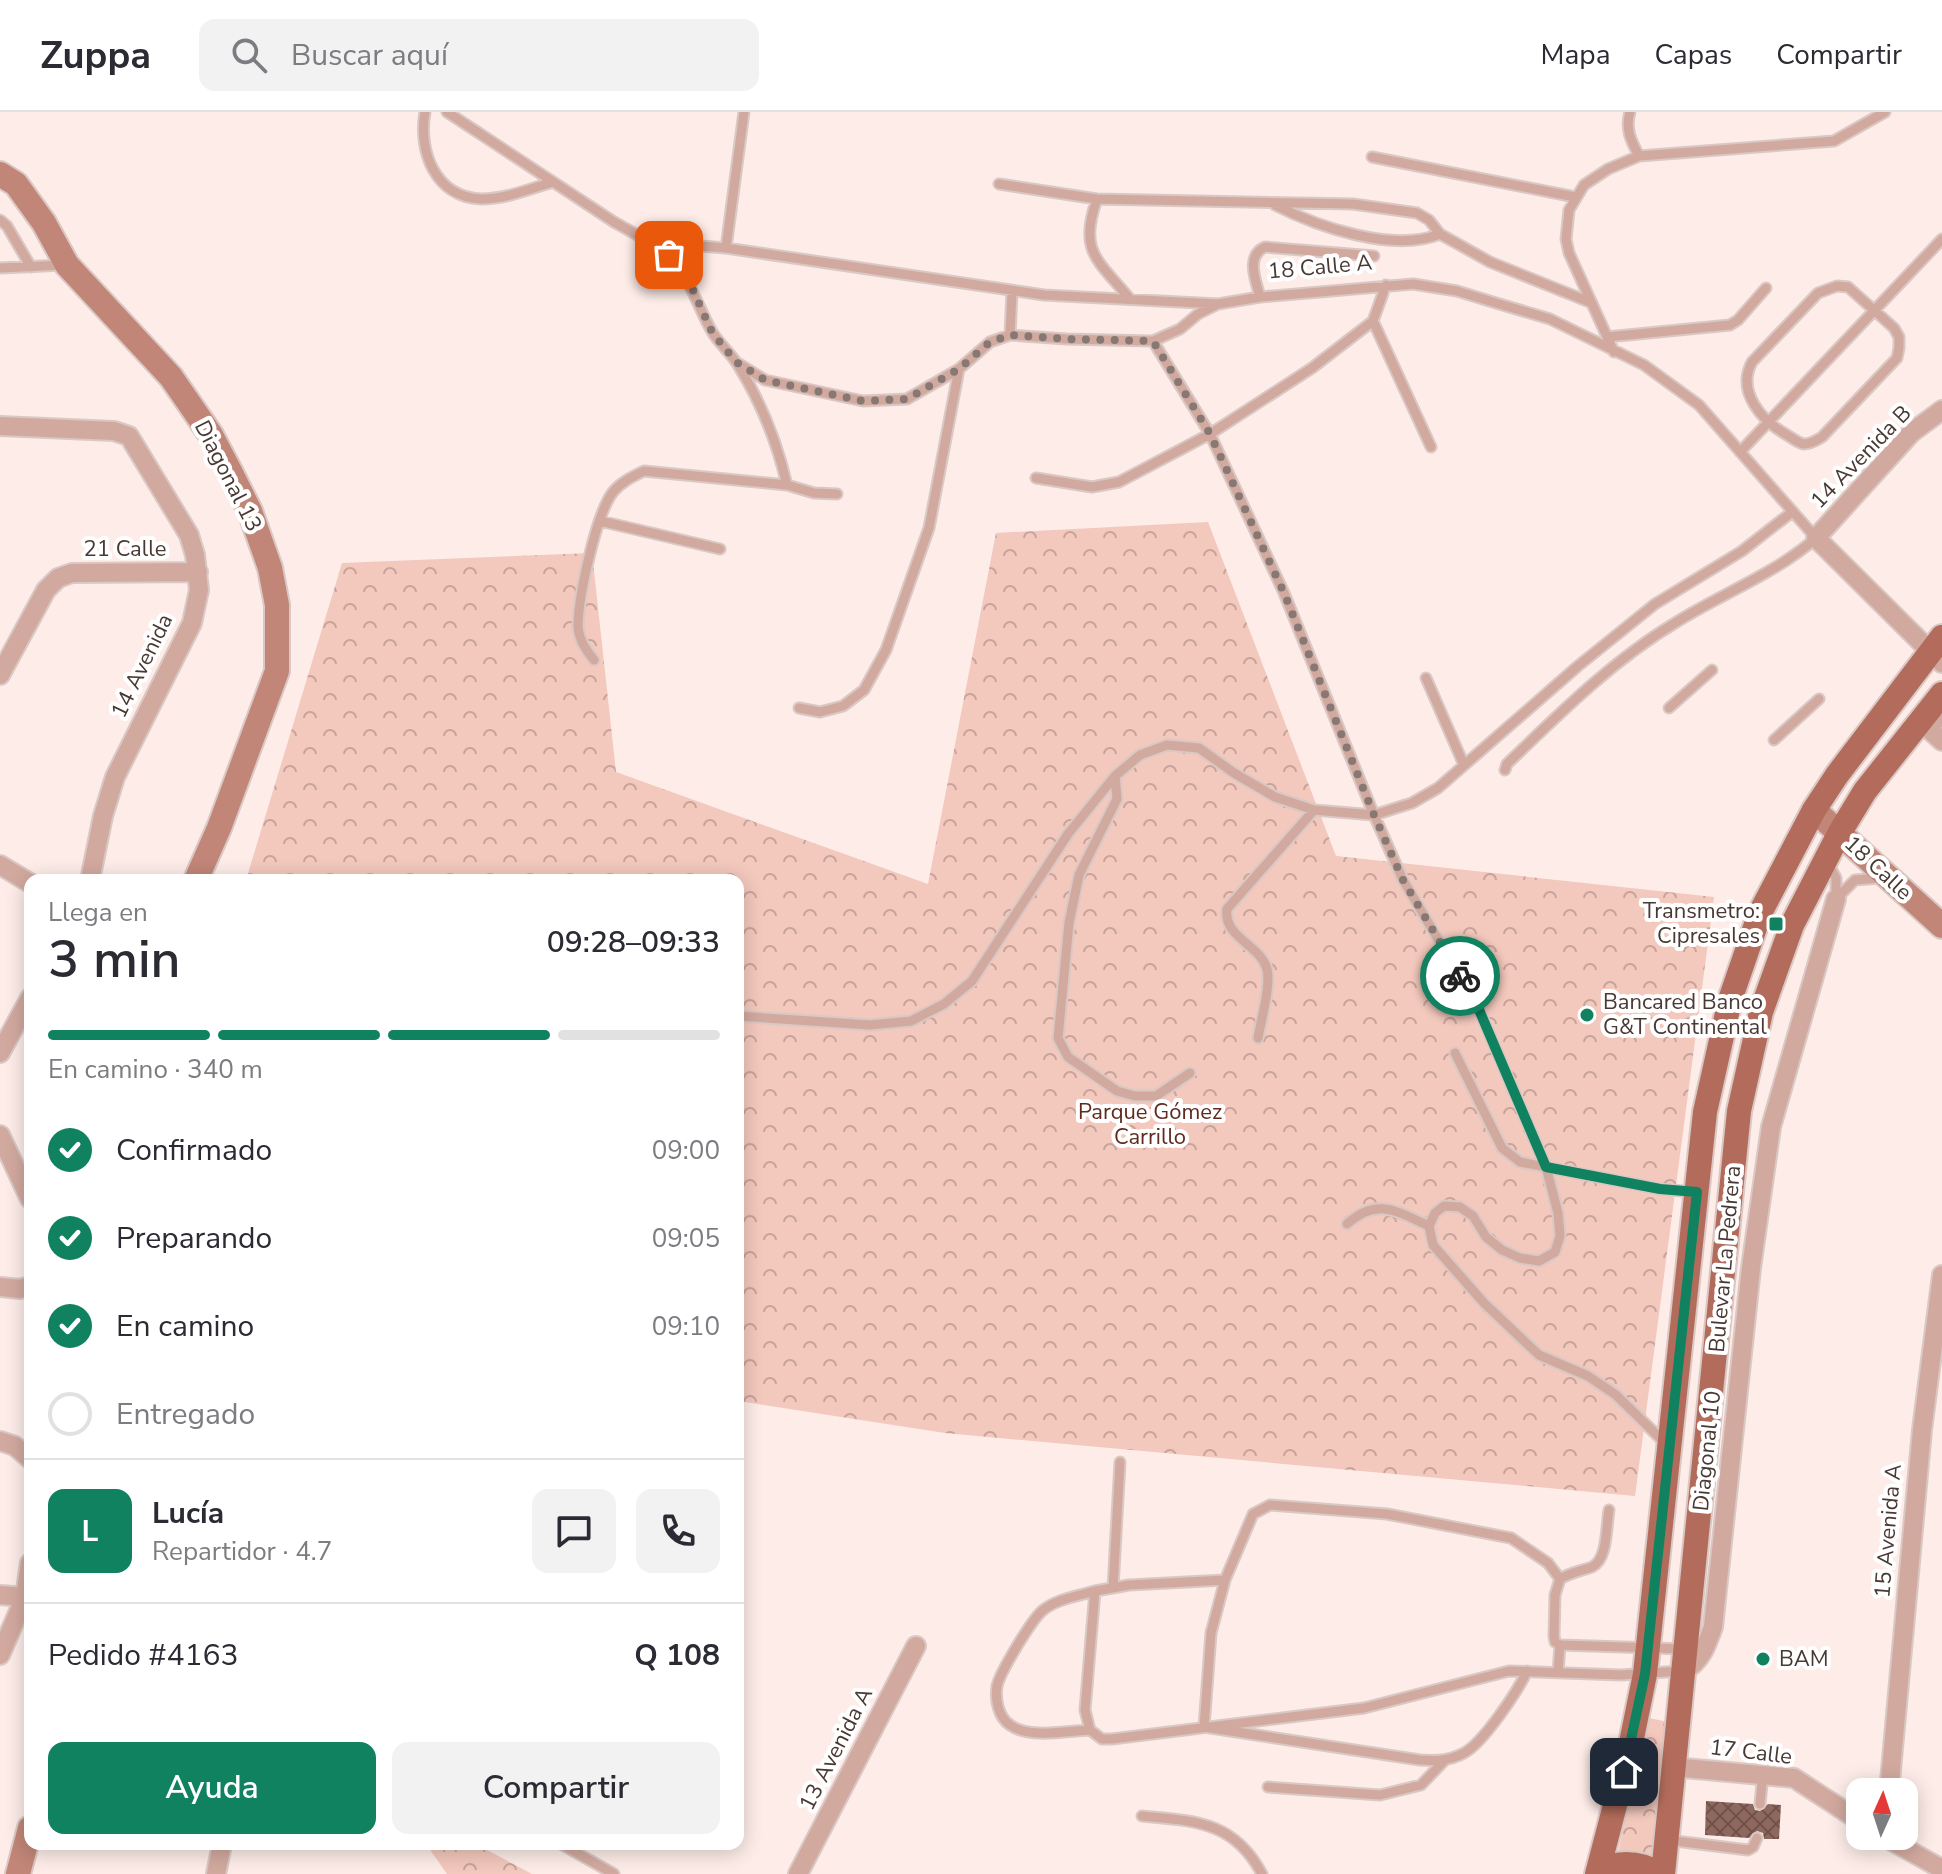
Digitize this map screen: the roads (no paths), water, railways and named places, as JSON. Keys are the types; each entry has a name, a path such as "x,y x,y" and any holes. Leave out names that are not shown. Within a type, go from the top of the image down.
{"main road":[{"name":"Bulevar La Pedrera","path":"1598,1872 1630,1748 1645,1674 1705,1112 1730,1000 1760,913 1814,810 1837,775 1938,651"},
{"name":"Bulevar La Pedrera","path":"1662,1874 1739,1111 1761,1012 1792,925 1840,832 1865,791 1934,728 1942,694"},
{"path":"1598,1872 1620,1864 1633,1864 1647,1866 1662,1874"}],"street":[{"name":"Diagonal 13","path":"0,174 16,184 44,223 67,265 171,377 211,435 250,511 272,580 277,605 277,671 219,828 198,874"},
{"name":"14 Avenida B","path":"1816,538 1911,433 1942,410"},
{"name":"14 Avenida","path":"0,426 114,431 129,436 189,535 198,572 197,605 192,623 115,777 91,874"},
{"name":"18 Calle A","path":"1816,538 1938,651"},
{"name":"21 Calle","path":"0,675 46,590 54,581 72,573 198,572"},
{"name":"18 Calle","path":"1814,810 1942,926"},
{"path":"0,865 24,879"},
{"name":"Diagonal 10","path":"1686,1660 1696,1664 1705,1651 1713,1627 1749,1282 1771,1127 1836,899"},
{"path":"0,1053 24,1009"},
{"path":"0,1135 24,1186"},
{"name":"15 Avenida A","path":"1890,1778 1922,1430 1942,1275"},
{"path":"0,1287 24,1288"},
{"path":"0,1441 15,1446 24,1454"},
{"path":"0,1595 24,1597"},
{"path":"0,1655 24,1599"},
{"name":"13 Avenida A","path":"798,1874 916,1646"},
{"name":"17 Calle","path":"1673,1767 1794,1778 1846,1812"},
{"path":"18,1874 24,1850"},
{"path":"216,1874 221,1850"},
{"path":"1909,1850 1942,1869"}],"lane":[{"path":"425,112 421,132 424,148 432,170 447,187 477,199 504,197 553,182"},
{"name":"18 Calle A","path":"447,112 614,222 650,242 726,248 1012,292 1218,304 1260,297 1413,284 1550,319 1644,365 1699,405 1816,538"},
{"path":"726,248 744,112"},
{"path":"1630,112 1629,138 1639,156"},
{"path":"1614,352 1569,253 1566,239 1569,210 1575,197 1595,175 1639,156 1834,141 1885,112"},
{"path":"1372,157 1575,197"},
{"path":"999,184 1097,199 1390,207 1417,213 1429,220 1440,234 1490,262 1592,303"},
{"path":"1097,199 1087,231 1091,250 1130,299"},
{"path":"1272,203 1321,225 1389,239 1407,242 1440,234"},
{"path":"0,220 7,226 31,267"},
{"path":"1740,452 1942,239"},
{"path":"650,242 669,255 688,279 712,332 736,362 778,448 787,485"},
{"path":"1260,297 1253,259 1257,251 1265,247 1374,256"},
{"path":"0,268 67,265"},
{"path":"1036,478 1092,487 1119,482 1210,434 1312,368 1373,321 1386,285"},
{"path":"1848,287 1894,328 1899,337 1897,358 1822,437 1813,443 1802,444 1767,424 1747,391 1747,371 1818,293 1827,288 1848,287"},
{"path":"1607,337 1730,325 1766,288"},
{"path":"1010,335 1012,292"},
{"path":"736,362 765,380 863,401 907,399 959,369 990,342 1010,335 1153,341 1180,329 1198,314 1218,304"},
{"path":"1373,321 1431,447"},
{"path":"1153,341 1210,434 1284,593 1403,880 1477,1005 1546,1167 1558,1213 1560,1236 1555,1252 1539,1261 1520,1258 1502,1250 1486,1237 1473,1216 1460,1207 1444,1206 1435,1213 1429,1226 1433,1245 1484,1303 1539,1355 1588,1376 1616,1395 1670,1448"},
{"path":"799,708 820,712 843,706 864,690 886,650 929,528 959,369"},
{"path":"594,660 584,647 578,628 591,546 612,493 626,480 644,471 787,485 814,493 837,494"},
{"path":"744,1016 870,1025 911,1021 944,1004 972,981 1068,834 1115,776 1140,755 1167,745 1199,748 1275,797 1314,810 1374,815 1412,803 1438,788 1578,666 1655,604 1742,551 1792,512"},
{"path":"600,521 720,549"},
{"path":"1505,770 1507,764 1548,725 1624,659 1672,624 1792,559 1816,538"},
{"path":"1669,708 1712,670"},
{"path":"1426,678 1464,765"},
{"path":"1774,740 1819,699"},
{"path":"1115,776 1117,799 1079,875 1069,923 1058,1038 1068,1057 1117,1091 1135,1096 1156,1096 1190,1073"},
{"path":"1258,1038 1268,980 1266,967 1229,928 1227,909 1314,810"},
{"path":"1825,860 1836,878 1836,899"},
{"path":"1836,899 1855,880 1878,877 1892,881"},
{"path":"1455,1053 1502,1148 1520,1162 1660,1189 1697,1192"},
{"path":"1347,1224 1358,1214 1382,1208 1396,1210 1429,1226"},
{"path":"1113,1588 1120,1462"},
{"path":"1204,1727 1211,1633 1225,1580 1253,1514 1270,1505 1387,1514 1511,1538 1531,1549 1560,1579"},
{"path":"1558,1672 1560,1645 1554,1636 1555,1595 1560,1579 1571,1572 1596,1565 1602,1557 1609,1510"},
{"path":"1225,1580 1113,1588 1061,1601 1043,1610 1026,1632 997,1684 1002,1717 1012,1727 1031,1732 1090,1730 1102,1739 1112,1739 1305,1718 1364,1708 1509,1671 1645,1674 1686,1660"},
{"path":"1090,1730 1085,1710 1095,1591"},
{"path":"1560,1645 1648,1648 1686,1660"},
{"path":"1204,1727 1444,1761 1467,1752 1519,1689 1527,1671"},
{"path":"1268,1787 1380,1795 1421,1785 1444,1761"},
{"path":"1760,1804 1763,1774"},
{"path":"1142,1816 1213,1826 1245,1849 1262,1874"},
{"path":"1667,1840 1748,1850 1757,1838"},
{"path":"572,1850 614,1874"}],"place":[{"name":"Transmetro: Cipresales","path":"1776,924"},
{"name":"Bancared Banco G&T Continental","path":"1587,1015"},
{"name":"BAM","path":"1763,1659"}],"park label":[{"name":"Parque Gómez Carrillo","path":"1150,1124"}]}
